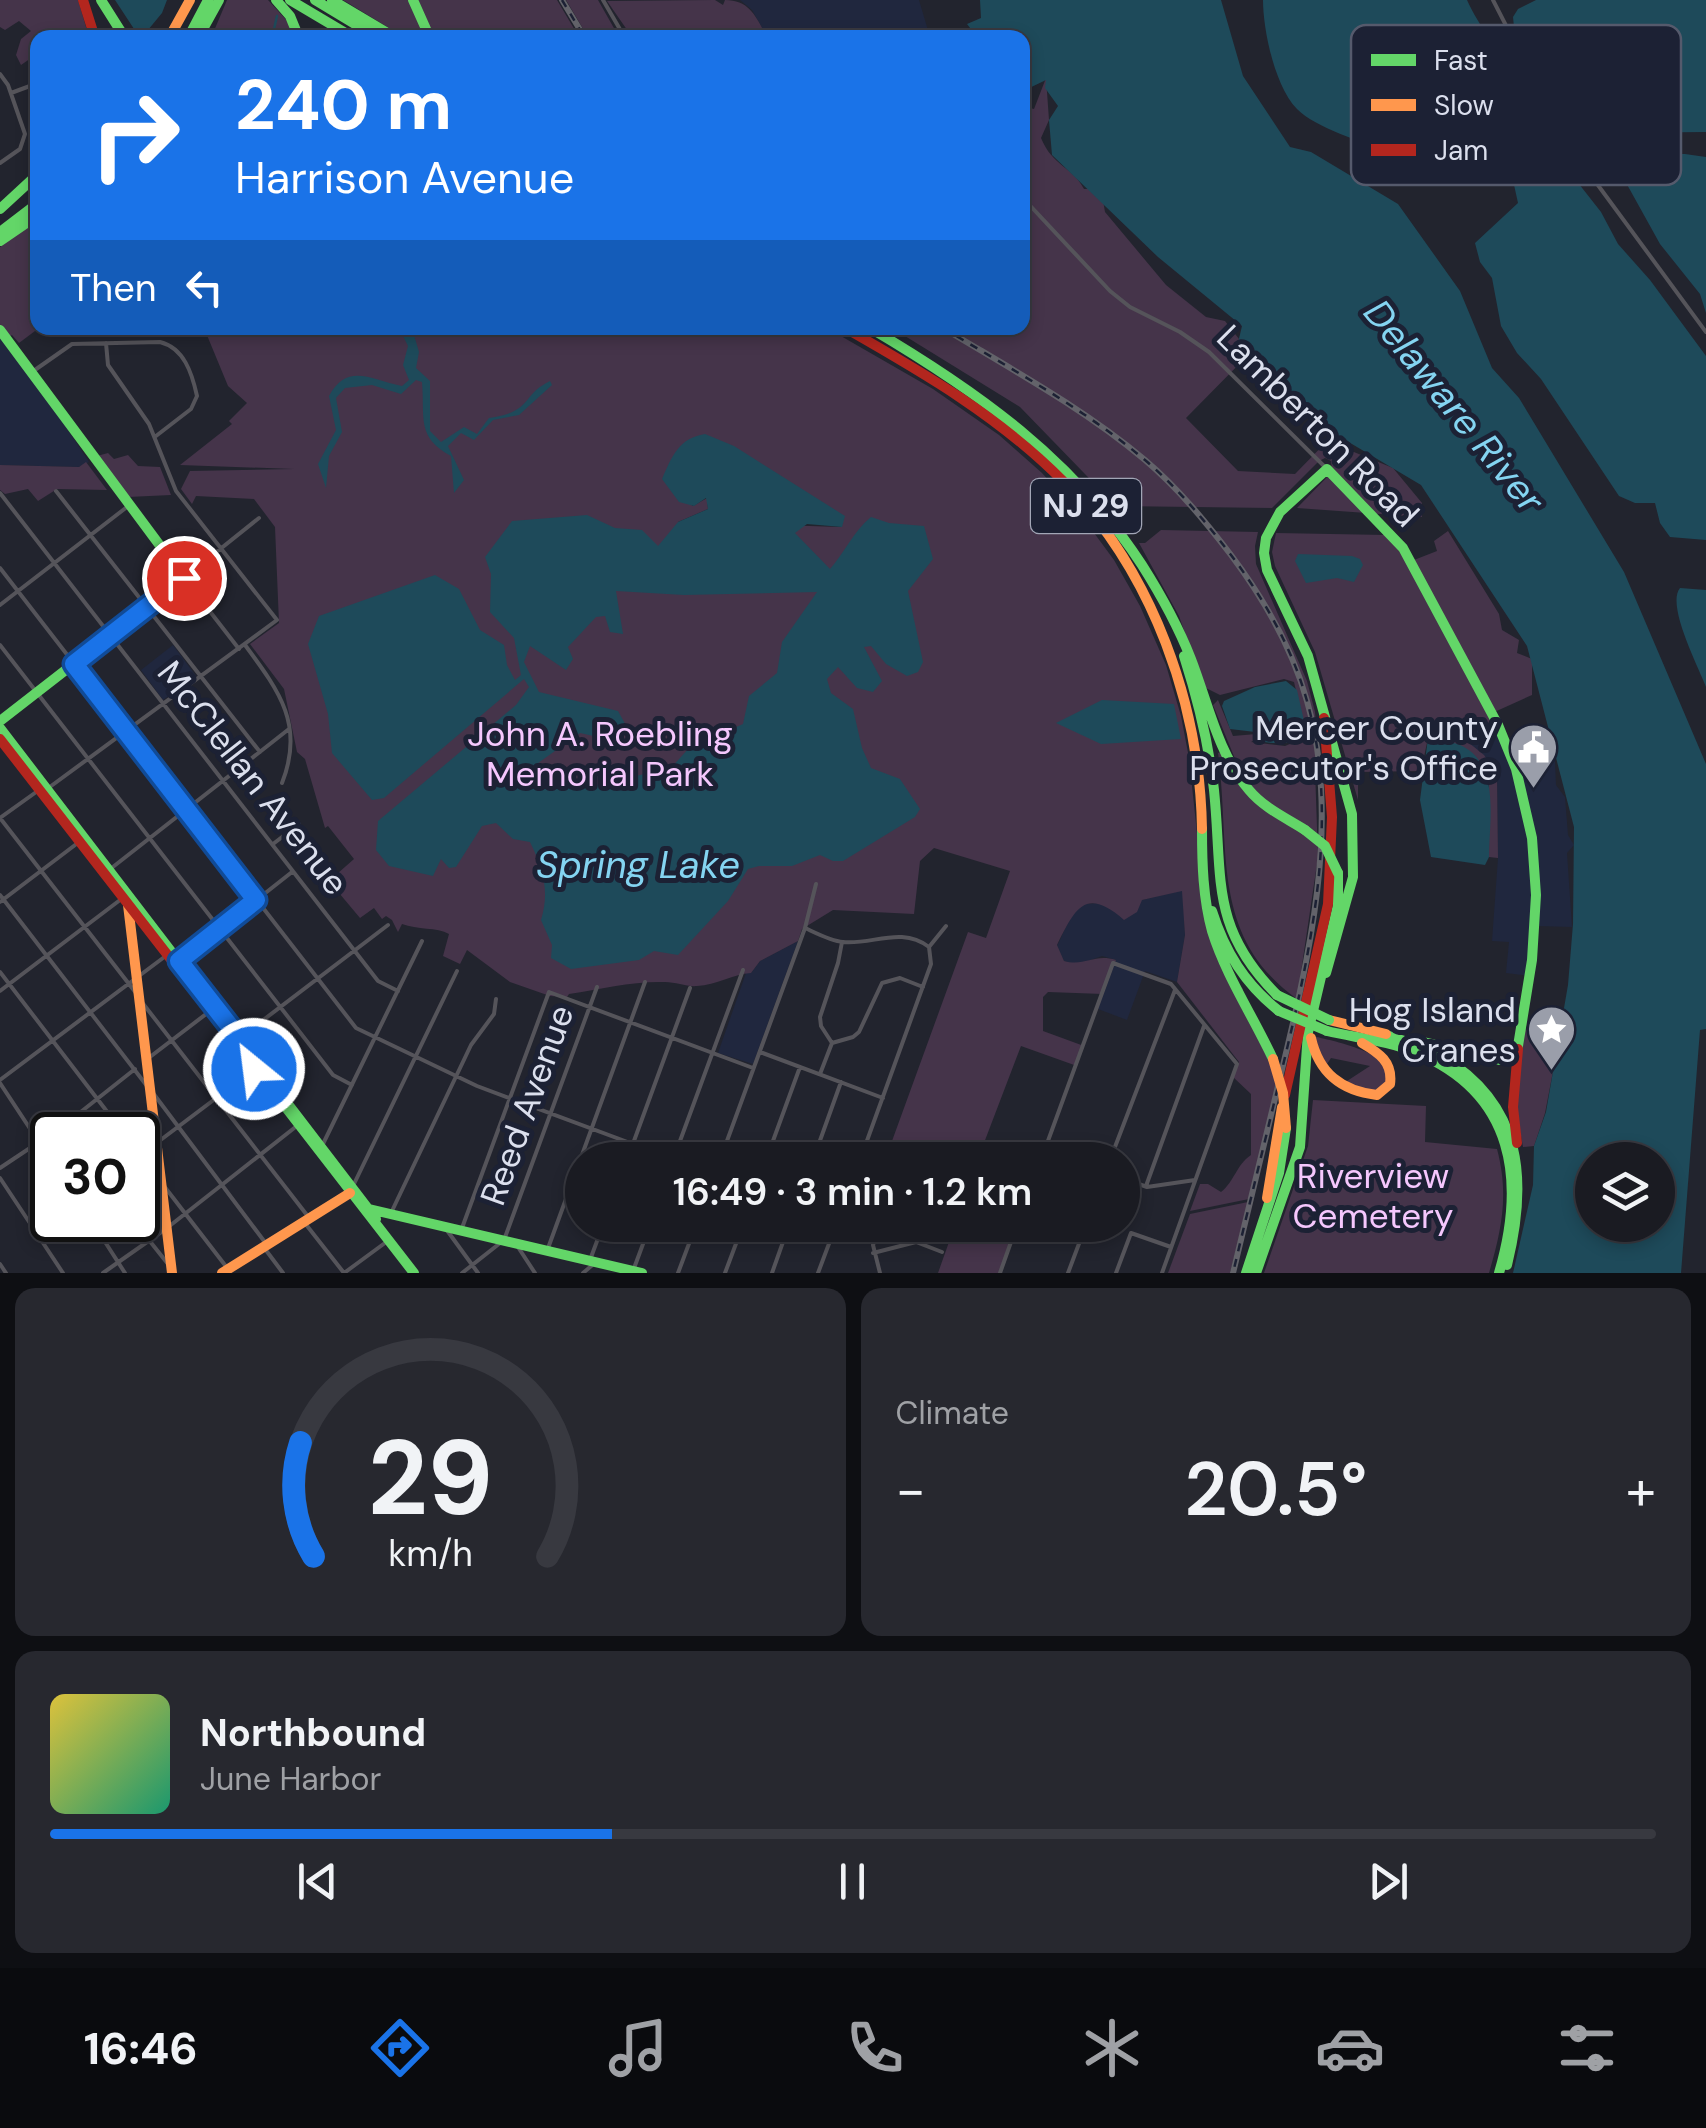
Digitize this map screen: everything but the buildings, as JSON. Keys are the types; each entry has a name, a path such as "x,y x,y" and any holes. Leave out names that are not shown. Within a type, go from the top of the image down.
{"main road":[{"path":"83,0 92,30"},
{"path":"101,0 120,30"},
{"path":"173,30 190,0"},
{"path":"192,30 208,0"},
{"path":"203,30 220,0"},
{"path":"210,30 220,0"},
{"path":"276,0 297,30"},
{"path":"290,0 341,30"},
{"path":"314,0 365,30"},
{"path":"332,0 383,30"},
{"path":"413,0 427,30"},
{"path":"0,210 30,182"},
{"path":"0,210 30,188"},
{"path":"0,232 30,208"},
{"path":"0,241 30,220"},
{"path":"0,330 127,507 184,578 0,725 79,842 236,1040"},
{"name":"NJ 29","path":"857,335 966,400 1015,436 1066,484 1111,539 1147,600 1182,693 1201,780 1210,902 1222,942 1250,986 1280,1011 1328,1026 1383,1034 1435,1052 1477,1084 1503,1120 1520,1175 1520,1218 1502,1273"},
{"name":"NJ 29","path":"881,335 986,399 1043,444 1090,492 1141,563 1180,645 1204,724 1214,787 1222,908 1228,930 1248,967 1277,995 1356,1039 1413,1052 1444,1067 1474,1093 1492,1116 1511,1162 1512,1223 1502,1273"},
{"path":"1327,468 1277,515 1268,528 1263,548 1267,570 1302,642 1322,702 1350,804 1355,848 1348,903 1312,1016 1314,1055 1329,1076 1352,1091 1380,1094 1392,1079 1390,1066 1378,1052 1356,1039"},
{"name":"Lamberton Road","path":"1327,468 1405,550 1498,726 1516,770 1531,830 1536,895 1531,973 1518,1046 1513,1117 1520,1175"},
{"path":"1141,563 1182,637 1217,732 1240,778 1264,804 1325,846 1338,873 1340,893 1312,1016 1300,1147 1256,1273"},
{"path":"1261,1223 1278,1127 1328,904 1332,817 1322,702"},
{"path":"0,740 109,870 123,894 153,1112"},
{"path":"1205,848 1205,898 1214,936 1273,1059 1283,1093 1286,1128 1279,1173 1246,1273"},
{"path":"173,961 322,1146 352,1190"},
{"path":"1383,1034 1499,1060 1510,1059 1518,1046"},
{"path":"257,1067 414,1273"},
{"path":"160,1173 172,1270"},
{"path":"224,1272 352,1190"},
{"path":"367,1209 637,1272"}],"street":[{"path":"603,0 620,30"},
{"path":"1492,0 1505,25"},
{"path":"0,74 12,93 26,138 20,149 0,162"},
{"path":"12,93 30,87"},
{"path":"1597,185 1706,332"},
{"name":"Lamberton Road","path":"1030,206 1110,291 1130,307 1180,332 1209,352 1327,468"},
{"path":"106,343 111,371 156,436 173,486 277,620 0,818 85,928 133,981"},
{"path":"32,372 72,344 171,345 183,356 196,400 191,409 156,436"},
{"path":"56,491 260,752"},
{"name":"McClellan Avenue","path":"0,493 378,981 398,991"},
{"path":"0,606 127,507"},
{"path":"238,649 184,578 259,518"},
{"path":"0,568 356,1028 456,1076 628,1142"},
{"path":"0,645 333,1075 352,1085"},
{"path":"245,645 277,687 289,729 292,755 282,783"},
{"path":"109,870 289,729"},
{"path":"272,844 298,824"},
{"path":"79,842 1,899 223,1183 284,1273"},
{"path":"30,1128 0,1082 133,981 220,930 294,871"},
{"path":"727,1142 805,928 816,884"},
{"path":"0,991 85,928 123,894"},
{"path":"236,1040 388,925"},
{"path":"866,1142 931,964 929,948 946,926"},
{"path":"805,928 842,942 900,936 929,948"},
{"path":"322,1146 422,941"},
{"path":"832,1043 820,1017 842,942"},
{"path":"1047,1142 1113,963 1171,984 1237,1064 1162,1273"},
{"path":"680,1142 743,970"},
{"path":"352,1190 457,971"},
{"path":"0,972 108,1112"},
{"path":"820,1074 832,1043 859,1032 882,982 900,978 923,987"},
{"path":"547,1251 645,982"},
{"name":"Reed Avenue","path":"510,1241 550,1114 597,987"},
{"path":"634,1142 690,988"},
{"path":"1117,1142 1175,990"},
{"path":"462,1230 549,992 754,1068"},
{"path":"139,998 260,1154 344,1273 388,1240"},
{"path":"391,1213 471,1045 491,1020 496,999"},
{"path":"146,1060 210,1012"},
{"path":"1146,1186 1205,1024"},
{"path":"760,1052 882,1098"},
{"path":"160,1139 257,1067"},
{"path":"773,1142 800,1067"},
{"path":"80,1112 134,1070"},
{"path":"819,1142 841,1082"},
{"path":"160,1233 298,1125"},
{"path":"0,1168 30,1148"},
{"path":"0,1178 63,1273"},
{"path":"1140,1184 1195,1180"},
{"path":"161,1181 224,1272"},
{"path":"446,1226 446,1232 478,1273"},
{"path":"1116,1273 1131,1233 1171,1248"},
{"path":"462,1273 510,1241 535,1273"},
{"path":"105,1242 125,1273"},
{"path":"103,1273 149,1242 172,1270"},
{"path":"583,1273 593,1261 598,1242"},
{"path":"637,1272 645,1242"},
{"path":"678,1273 690,1242"},
{"path":"725,1273 736,1242"},
{"path":"772,1273 783,1242"},
{"path":"818,1273 830,1242"},
{"path":"875,1242 880,1273"},
{"path":"874,1253 916,1242 942,1252"},
{"path":"1000,1273 1011,1242"},
{"path":"1068,1273 1080,1242"},
{"path":"0,1264 6,1273"}],"shaded area":[{"path":"740,0 919,0 928,30 763,30 752,10"},
{"path":"0,336 89,462 79,467 0,465"},
{"path":"173,645 196,676 163,700 141,670"},
{"path":"1494,723 1515,771 1555,761 1556,785 1565,797 1568,835 1574,845 1567,853 1572,927 1537,926 1529,976 1506,973 1509,942 1492,941 1498,858 1497,774 1452,729"},
{"path":"1183,890 1185,935 1177,982 1145,971 1127,1020 1098,1009 1116,960 1102,956 1077,965 1064,961 1057,946 1074,909 1085,904 1142,900"},
{"path":"798,941 753,1064 718,1053 746,973"}],"green space":[{"path":"0,0 78,0 87,30 30,30 19,21 5,30 0,27"},
{"path":"227,0 268,0 292,30 214,30"},
{"path":"343,0 557,0 575,30 392,30"},
{"path":"566,0 598,0 615,30 584,30"},
{"path":"715,0 723,5 725,0 734,1 746,6 763,30 627,30 607,1"},
{"path":"30,32 30,59 21,65 16,55 21,39"},
{"path":"1046,78 1049,120 1041,138 1051,155 1084,189 1101,189 1105,212 1166,285 1206,317 1225,321 1239,339 1253,338 1251,352 1186,418 1238,471 1295,474 1335,433 1346,436 1349,450 1393,468 1422,503 1422,517 1297,508 1332,472 1331,461 1325,458 1272,508 1116,506 1020,407 903,335 1030,335 1030,108 1034,109"},
{"path":"30,224 30,335 19,343 0,326 0,247"},
{"name":"John A. Roebling Memorial Park","path":"207,335 839,335 933,389 999,435 1042,473 1114,560 1166,665 1189,758 1205,908 1232,975 1243,989 1240,997 1277,1080 1249,1199 1190,1211 1200,1184 1221,1192 1251,1155 1251,1094 1233,1077 1239,1062 1177,982 1185,935 1182,891 1142,900 1137,912 1124,920 1100,904 1090,903 1076,912 1057,945 1064,961 1116,960 1103,994 1048,992 1043,997 1043,1031 1084,1046 1077,1066 1021,1046 984,1142 892,1141 968,932 986,938 1010,871 934,848 920,861 914,914 833,910 802,929 798,941 760,961 751,973 704,985 641,983 567,997 550,996 510,982 467,950 460,964 443,956 449,934 444,932 402,924 398,932 392,920 386,916 382,919 374,908 360,918 329,881 354,859 328,826 325,828 305,759 297,752 284,689 250,644 279,623 275,527 254,499 196,496 192,504 181,489 190,471 294,469 180,465 232,424 229,421 247,403 228,386","holes":["673,493 844,516 841,527 678,522 708,509 707,498 693,506"]},
{"path":"108,453 114,459 128,455 138,466 160,467 171,495 128,497 97,456"},
{"path":"86,462 107,490 57,489 38,501 28,489 5,494 0,490 0,465 79,467"},
{"path":"1161,530 1258,532 1256,564 1307,681 1315,712 1320,768 1315,769 1318,857 1297,999 1269,974 1249,947 1237,919 1229,888 1218,753 1247,788 1213,705 1218,700 1233,736 1268,733 1251,742 1285,746 1307,737 1294,682 1284,679 1220,695 1204,687 1179,616 1139,543 1145,543"},
{"path":"1448,531 1499,614 1502,630 1519,640 1517,653 1532,659 1532,695 1490,714 1494,723 1453,730 1484,755 1497,774 1498,858 1489,857 1489,779 1428,738 1421,771 1358,772 1358,800 1315,652 1272,552 1276,533 1386,535 1414,560 1437,551 1434,541"},
{"path":"1523,1029 1560,1035 1545,1113 1534,1146 1523,1147 1516,1108"},
{"path":"1313,1036 1379,1059 1388,1079 1381,1091 1353,1088 1329,1073 1347,1081 1370,1066 1331,1058 1325,1067"},
{"name":"Riverview Cemetery","path":"1313,1100 1426,1106 1425,1142 1497,1149 1503,1181 1502,1211 1489,1273 1264,1273 1308,1146"},
{"path":"1248,1202 1230,1273 1168,1273 1190,1214"},
{"path":"949,1242 1012,1242 1001,1273 938,1273"}],"water":[{"path":"115,0 167,0 148,30 135,30"},
{"name":"Delaware River","path":"980,0 1221,0 1243,76 1290,147 1311,152 1351,176 1351,185 1366,185 1398,204 1460,291 1492,368 1519,398 1624,572 1706,764 1706,1029 1700,1030 1681,1273 1513,1273 1533,1185 1534,1146 1546,1112 1568,985 1573,924 1574,827 1527,646 1421,485 1325,428 1237,347 1242,326 1158,257 1052,155 1049,120 1058,106 1045,88 1046,80 1030,88 1030,30 972,30 967,24 981,18"},
{"path":"1263,0 1467,0 1481,25 1351,25 1351,138 1305,116 1289,99 1277,73 1265,27"},
{"path":"1536,0 1706,0 1706,132 1681,132 1681,25 1514,25 1518,9"},
{"path":"1681,154 1706,157 1706,313 1700,294 1660,244 1627,185 1681,185"},
{"path":"1514,185 1580,185 1601,212 1618,244 1706,356 1706,540 1670,537 1660,523 1655,503 1635,503 1619,496 1501,326 1492,278 1480,262 1475,243 1518,203"},
{"path":"402,335 414,335 419,352 416,368 430,381 430,431 441,442 464,427 477,434 489,418 513,412 541,386 550,381 552,385 519,415 493,420 474,440 461,433 448,446 464,480 454,493 451,456 432,441 424,425 422,382 416,380 401,394 372,385 345,388 336,398 342,432 329,456 326,488 318,464 336,430 329,396 352,376 402,386 409,380 403,365 408,346"},
{"name":"Spring Lake","path":"705,434 734,446 845,516 842,527 807,524 795,533 830,569 871,517 924,526 933,559 908,591 923,662 918,672 907,676 886,664 871,646 864,647 882,681 873,692 857,688 838,667 827,679 831,693 853,709 871,768 900,779 920,809 915,817 843,861 820,855 792,866 748,869 728,901 678,955 654,951 639,960 571,969 551,958 552,945 541,920 544,880 530,842 513,839 496,823 482,826 456,867 449,868 441,859 433,876 389,866 376,850 378,821 516,705 529,687 524,679 384,798 372,800 332,753 328,714 308,644 319,616 435,575 459,589 480,630 504,645 507,665 515,680 521,675 514,638 490,612 491,574 485,557 512,521 587,515 615,528 642,530 658,546 678,522 708,509 706,498 694,506 679,502 662,479 678,449","holes":["616,591 684,595 817,592 782,642 777,673 749,696 743,724 689,748 671,768 596,785 572,785 527,771 580,733 616,741 628,729 618,711 539,692 524,662 530,646 566,670 573,659 568,647 596,617 605,616 610,632 623,634"]},
{"path":"1298,554 1352,556 1363,565 1354,582 1337,578 1306,583 1295,561"},
{"path":"1680,588 1706,590 1706,687 1680,621"},
{"path":"1286,681 1297,690 1307,734 1276,743 1256,740 1273,740 1272,734 1230,729 1222,706 1224,701 1255,687"},
{"path":"1102,700 1174,704 1181,739 1101,744 1056,723"},
{"path":"1428,738 1460,745 1482,765 1491,810 1489,857 1485,865 1431,857 1420,800"}],"waterway":[{"path":"274,30 277,16"}],"railway":[{"path":"562,0 580,30"},
{"path":"955,335 1097,423 1169,482 1255,589 1285,643 1307,701 1317,747 1321,795 1317,892 1301,989 1233,1273"}],"traffic: fast":[{"path":"101,0 120,30"},
{"path":"192,30 208,0"},
{"path":"202,30 219,0"},
{"path":"276,0 296,30"},
{"path":"290,0 341,30"},
{"path":"315,0 365,30"},
{"path":"332,0 383,30"},
{"path":"413,0 426,30"},
{"path":"0,209 30,181"},
{"path":"0,232 30,209"},
{"path":"0,241 30,220"},
{"path":"0,330 184,578 0,721"},
{"path":"881,335 948,377 1020,430 1054,460 1115,527 1169,611 1238,776 1261,802 1305,830"},
{"path":"1326,973 1353,877 1352,814 1308,656 1267,570 1264,553 1266,538 1280,512 1327,469 1403,548 1498,725 1516,769 1532,838 1536,895 1532,960 1518,1046"},
{"path":"1184,656 1209,756 1223,900 1240,947 1277,995"},
{"path":"0,728 376,1219"},
{"path":"1202,829 1205,893 1212,931 1232,980 1273,1059"},
{"path":"1305,830 1325,846 1338,873"},
{"path":"1256,1273 1300,1147 1308,1032 1338,905 1338,873"},
{"path":"1212,911 1238,966 1279,1011"},
{"path":"1277,995 1329,1020"},
{"path":"1279,1011 1327,1031"},
{"path":"1327,1031 1417,1053 1450,1070 1475,1092 1493,1116 1505,1144 1511,1174 1511,1206 1499,1273"},
{"path":"1383,1034 1434,1052 1468,1076 1489,1097 1503,1121 1513,1147 1517,1174 1514,1234 1507,1265"},
{"path":"1411,1039 1499,1060 1509,1059 1518,1046"},
{"path":"256,1069 414,1273"},
{"path":"1246,1273 1279,1173 1286,1128"},
{"path":"369,1209 642,1273"}],"traffic: slow":[{"path":"173,30 190,0"},
{"path":"1064,482 1123,557 1166,643 1192,735 1202,829"},
{"path":"128,905 172,1273"},
{"path":"1329,1020 1386,1034"},
{"path":"1311,1038 1320,1061 1334,1078 1353,1089 1377,1095 1390,1084 1389,1070 1379,1055 1362,1043"},
{"path":"1273,1059 1283,1093 1286,1128"},
{"path":"1267,1198 1282,1107"},
{"path":"222,1273 350,1193"}],"traffic: jam":[{"path":"83,0 92,30"},
{"path":"857,335 987,417 1064,482"},
{"path":"1285,1095 1328,904 1332,817 1324,718"},
{"path":"0,739 256,1069"},
{"path":"1517,1143 1513,1107 1518,1049"}],"place":[{"name":"Mercer County Prosecutor's Office","path":"1533,790"},
{"name":"Hog Island Cranes","path":"1551,1072"}],"route":[{"path":"184,578 74,664 256,900 179,961 260,1065 254,1069"}]}
